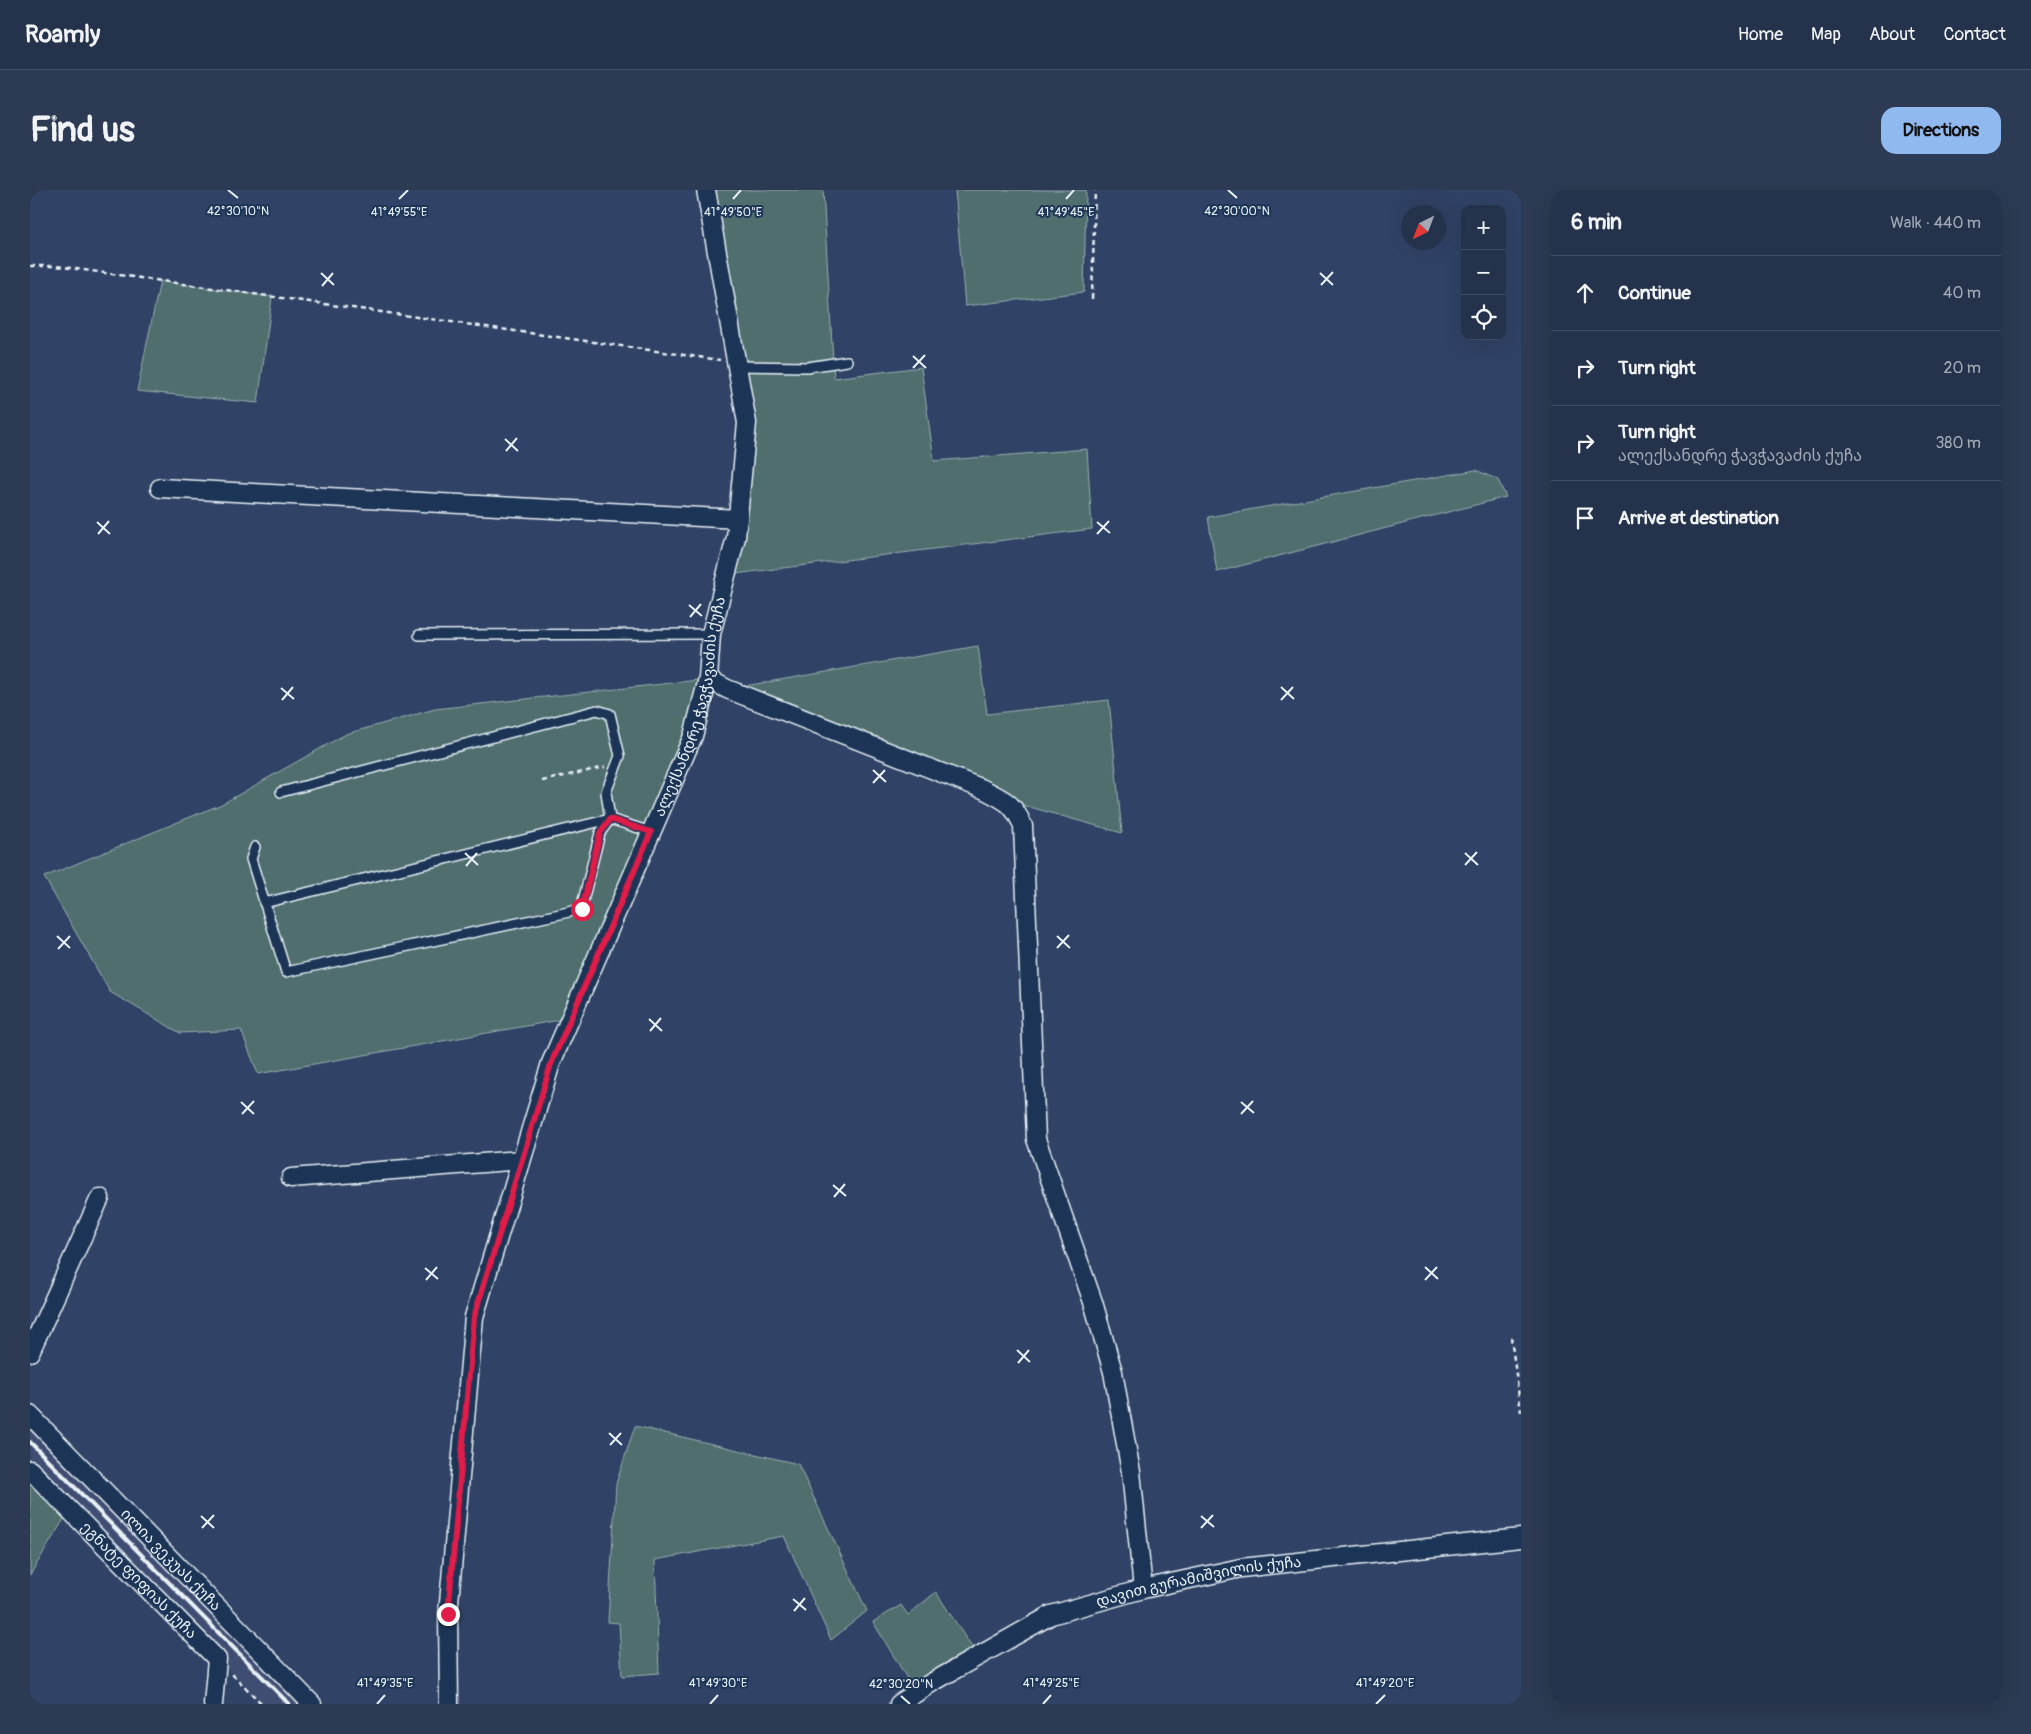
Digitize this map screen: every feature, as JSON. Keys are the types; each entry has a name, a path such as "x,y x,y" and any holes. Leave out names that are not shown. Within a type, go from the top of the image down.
{"street":[{"name":"ალექსანდრე ჭავჭავაძის ქუჩა","path":"448,1704 448,1614 474,1317 551,1064 693,736 708,679 711,634 732,554 738,518 747,423 706,190"},
{"path":"160,488 738,518"},
{"path":"708,679 727,689 983,789 1005,800 1017,810 1023,826 1036,1139 1093,1302 1113,1372 1131,1472 1143,1589"},
{"path":"291,1178 521,1160"},
{"path":"30,1352 100,1198"},
{"name":"ილია ვეკუას ქუჩა","path":"30,1415 312,1704"},
{"name":"ეგნატე ფიფიას ქუჩა","path":"30,1470 217,1659"},
{"name":"დავით გურამიშვილის ქუჩა","path":"899,1704 931,1683 1051,1616 1143,1589 1241,1568 1521,1538"},
{"path":"213,1704 217,1659"}],"lane":[{"path":"737,364 808,367 846,361"},
{"path":"419,635 711,634"},
{"path":"255,847 251,858 286,972 582,909 600,833 610,819 606,792 620,756 610,714 597,710 281,792"},
{"path":"264,903 610,819 651,832"}],"path":[{"path":"1092,299 1095,190"},
{"path":"30,266 66,268 737,364"},
{"path":"542,781 616,766"},
{"path":"1511,1336 1521,1412"},
{"path":"217,1659 262,1704"}],"shaded area":[{"path":"30,1415 312,1704 262,1704 30,1470"}],"green space":[{"path":"706,190 823,190 834,378 921,367 934,461 1087,449 1092,529 727,575 747,423"},
{"path":"955,190 1086,190 1084,292 965,306"},
{"path":"160,281 272,297 258,403 137,391"},
{"path":"1476,470 1498,480 1506,497 1217,572 1208,517"},
{"path":"978,646 987,714 1109,700 1122,833 1005,800 727,689"},
{"path":"708,679 571,1018 258,1074 241,1030 180,1033 110,992 44,877 222,804 346,734 435,709"},
{"path":"635,1426 798,1464 867,1611 831,1640 784,1536 655,1560 659,1673 622,1676 619,1623 608,1622 616,1484"},
{"path":"30,1470 70,1509 30,1575"},
{"path":"936,1592 978,1657 916,1693 873,1622 901,1605 908,1615"}],"railway":[{"path":"30,1442 289,1704"}],"route":[{"path":"448,1614 474,1317 551,1064 651,832 610,819 600,833 582,909"}]}
